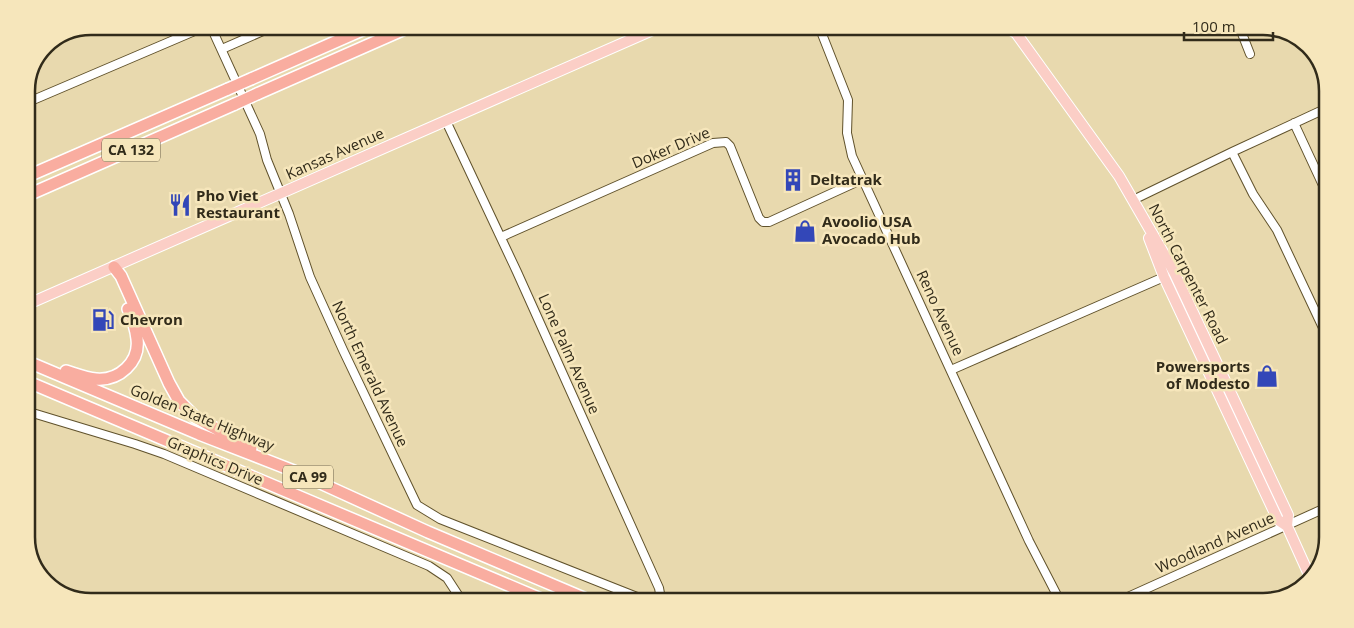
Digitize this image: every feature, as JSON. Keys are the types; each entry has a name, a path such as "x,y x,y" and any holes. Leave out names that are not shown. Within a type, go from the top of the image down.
{"highway":[{"name":"CA 132","path":"35,167 153,122 351,35"},
{"name":"CA 132","path":"35,192 391,35"},
{"path":"35,173 153,122"},
{"path":"35,363 98,379 107,379 124,371 134,359 137,349 135,327 115,278 114,267"},
{"path":"114,267 121,276 173,392 183,405 204,423 294,471"},
{"name":"Golden State Highway","path":"35,365 199,434 294,471 428,532 572,593"},
{"name":"CA 99","path":"35,385 527,593"}],"main road":[{"name":"Kansas Avenue","path":"35,301 641,35"},
{"name":"North Carpenter Road","path":"1017,35 1119,176 1174,272 1288,515 1287,526 1307,571"},
{"name":"North Carpenter Road","path":"1133,200 1164,277 1278,520 1287,526"},
{"path":"1164,277 1169,276 1172,279 1192,322 1203,333"},
{"path":"1209,372 1212,371 1215,374 1229,404 1242,416"}],"street":[{"path":"35,99 185,35"},
{"name":"North Emerald Avenue","path":"216,35 260,134 310,277 364,397 417,505 440,519 627,593"},
{"path":"222,49 254,35"},
{"name":"Reno Avenue","path":"822,35 846,93 849,109 848,142 862,180 1029,541 1056,593"},
{"path":"1242,35 1250,54"},
{"path":"1133,200 1319,112"},
{"name":"Lone Palm Avenue","path":"446,121 501,237 660,593"},
{"path":"1294,123 1319,178"},
{"name":"Doker Drive","path":"501,237 713,143 726,142 730,146 759,218 763,222 769,222 862,180"},
{"path":"1232,152 1253,194 1277,230 1319,319"},
{"path":"950,370 1164,277"},
{"name":"Graphics Drive","path":"35,414 164,454 429,566 447,578 457,593"},
{"name":"Woodland Avenue","path":"1137,593 1319,511"}],"place":[{"name":"Deltatrak","path":"793,180"},
{"name":"Pho Viet Restaurant","path":"180,205"},
{"name":"Avoolio USA Avocado Hub","path":"805,231"},
{"name":"Chevron","path":"103,320"},
{"name":"Powersports of Modesto","path":"1267,376"}]}
